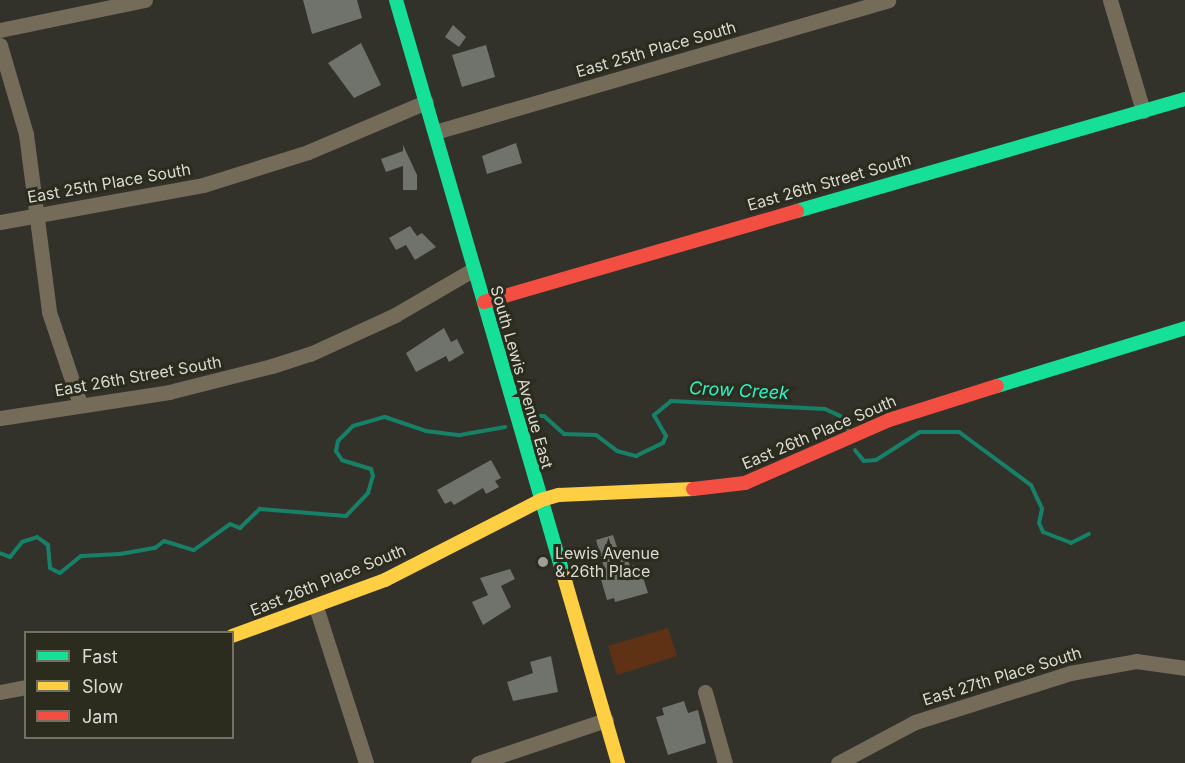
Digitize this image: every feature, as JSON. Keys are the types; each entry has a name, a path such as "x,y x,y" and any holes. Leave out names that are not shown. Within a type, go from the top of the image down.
{"street":[{"path":"0,30 145,0"},
{"name":"South Lewis Avenue East","path":"396,0 618,763"},
{"name":"East 25th Place South","path":"435,132 888,0"},
{"path":"1110,0 1143,111"},
{"path":"0,45 22,115 49,312 80,404"},
{"name":"East 26th Street South","path":"484,302 1185,99"},
{"name":"East 25th Place South","path":"0,222 37,213 159,195 248,172 317,148 426,102"},
{"name":"East 26th Street South","path":"0,418 169,392 310,354 410,307 474,269"},
{"name":"East 26th Place South","path":"234,635 385,580 541,500 559,495 675,492 745,483 888,420 1185,328"},
{"path":"316,607 366,763"},
{"name":"East 27th Place South","path":"838,763 915,722 1070,673 1136,661 1185,668"},
{"path":"0,692 24,687"},
{"path":"705,692 726,763"},
{"path":"478,763 606,720"}],"shaded area":[{"path":"668,628 677,656 617,675 608,646"}],"building":[{"path":"303,0 357,0 362,18 312,34"},
{"path":"453,25 466,37 459,47 445,37"},
{"path":"361,43 381,85 354,98 328,63"},
{"path":"486,45 495,77 462,87 452,55"},
{"path":"516,143 522,163 487,174 482,156"},
{"path":"403,145 417,175 417,190 403,190 403,166 386,172 381,159 403,151"},
{"path":"410,226 417,236 422,233 436,247 415,260 406,245 396,250 389,238"},
{"path":"444,328 451,342 457,339 464,353 449,362 446,356 416,372 406,353"},
{"path":"491,460 501,478 495,481 499,487 486,494 483,488 454,505 451,501 445,504 437,490"},
{"path":"613,535 618,550 624,548 630,566 635,565 638,575 642,574 648,593 615,602 614,598 607,600 600,576 606,574 596,540"},
{"path":"510,569 515,579 501,586 511,607 483,625 472,602 488,595 480,578"},
{"path":"551,656 558,692 513,701 507,682 533,673 530,662"},
{"path":"684,701 688,713 698,710 706,743 668,755 656,717 664,715 662,708"}],"waterway":[{"name":"Crow Creek","path":"535,416 544,416 564,434 596,435 617,451 636,456 663,443 666,436 654,415 671,401 825,409 840,416 849,431"},
{"name":"Crow Creek","path":"0,553 10,557 22,542 37,537 48,545 50,568 60,573 81,556 120,554 155,548 164,541 194,550 230,524 240,528 260,509 346,516 368,493 373,476 371,469 342,460 336,451 338,441 353,426 385,417 426,431 460,435 505,427"},
{"name":"Crow Creek","path":"855,450 864,461 876,460 920,432 959,432 1031,485 1042,509 1039,523 1043,532 1071,543 1089,534"}],"traffic: fast":[{"path":"396,0 564,577"},
{"path":"797,211 1185,99"},
{"path":"997,386 1185,328"}],"traffic: slow":[{"path":"234,635 385,580 541,500 559,495 693,489"},
{"path":"564,577 618,763"}],"traffic: jam":[{"path":"484,302 797,211"},
{"path":"693,489 745,483 889,420 997,386"}],"place":[{"name":"Lewis Avenue & 26th Place","path":"543,562"}]}
